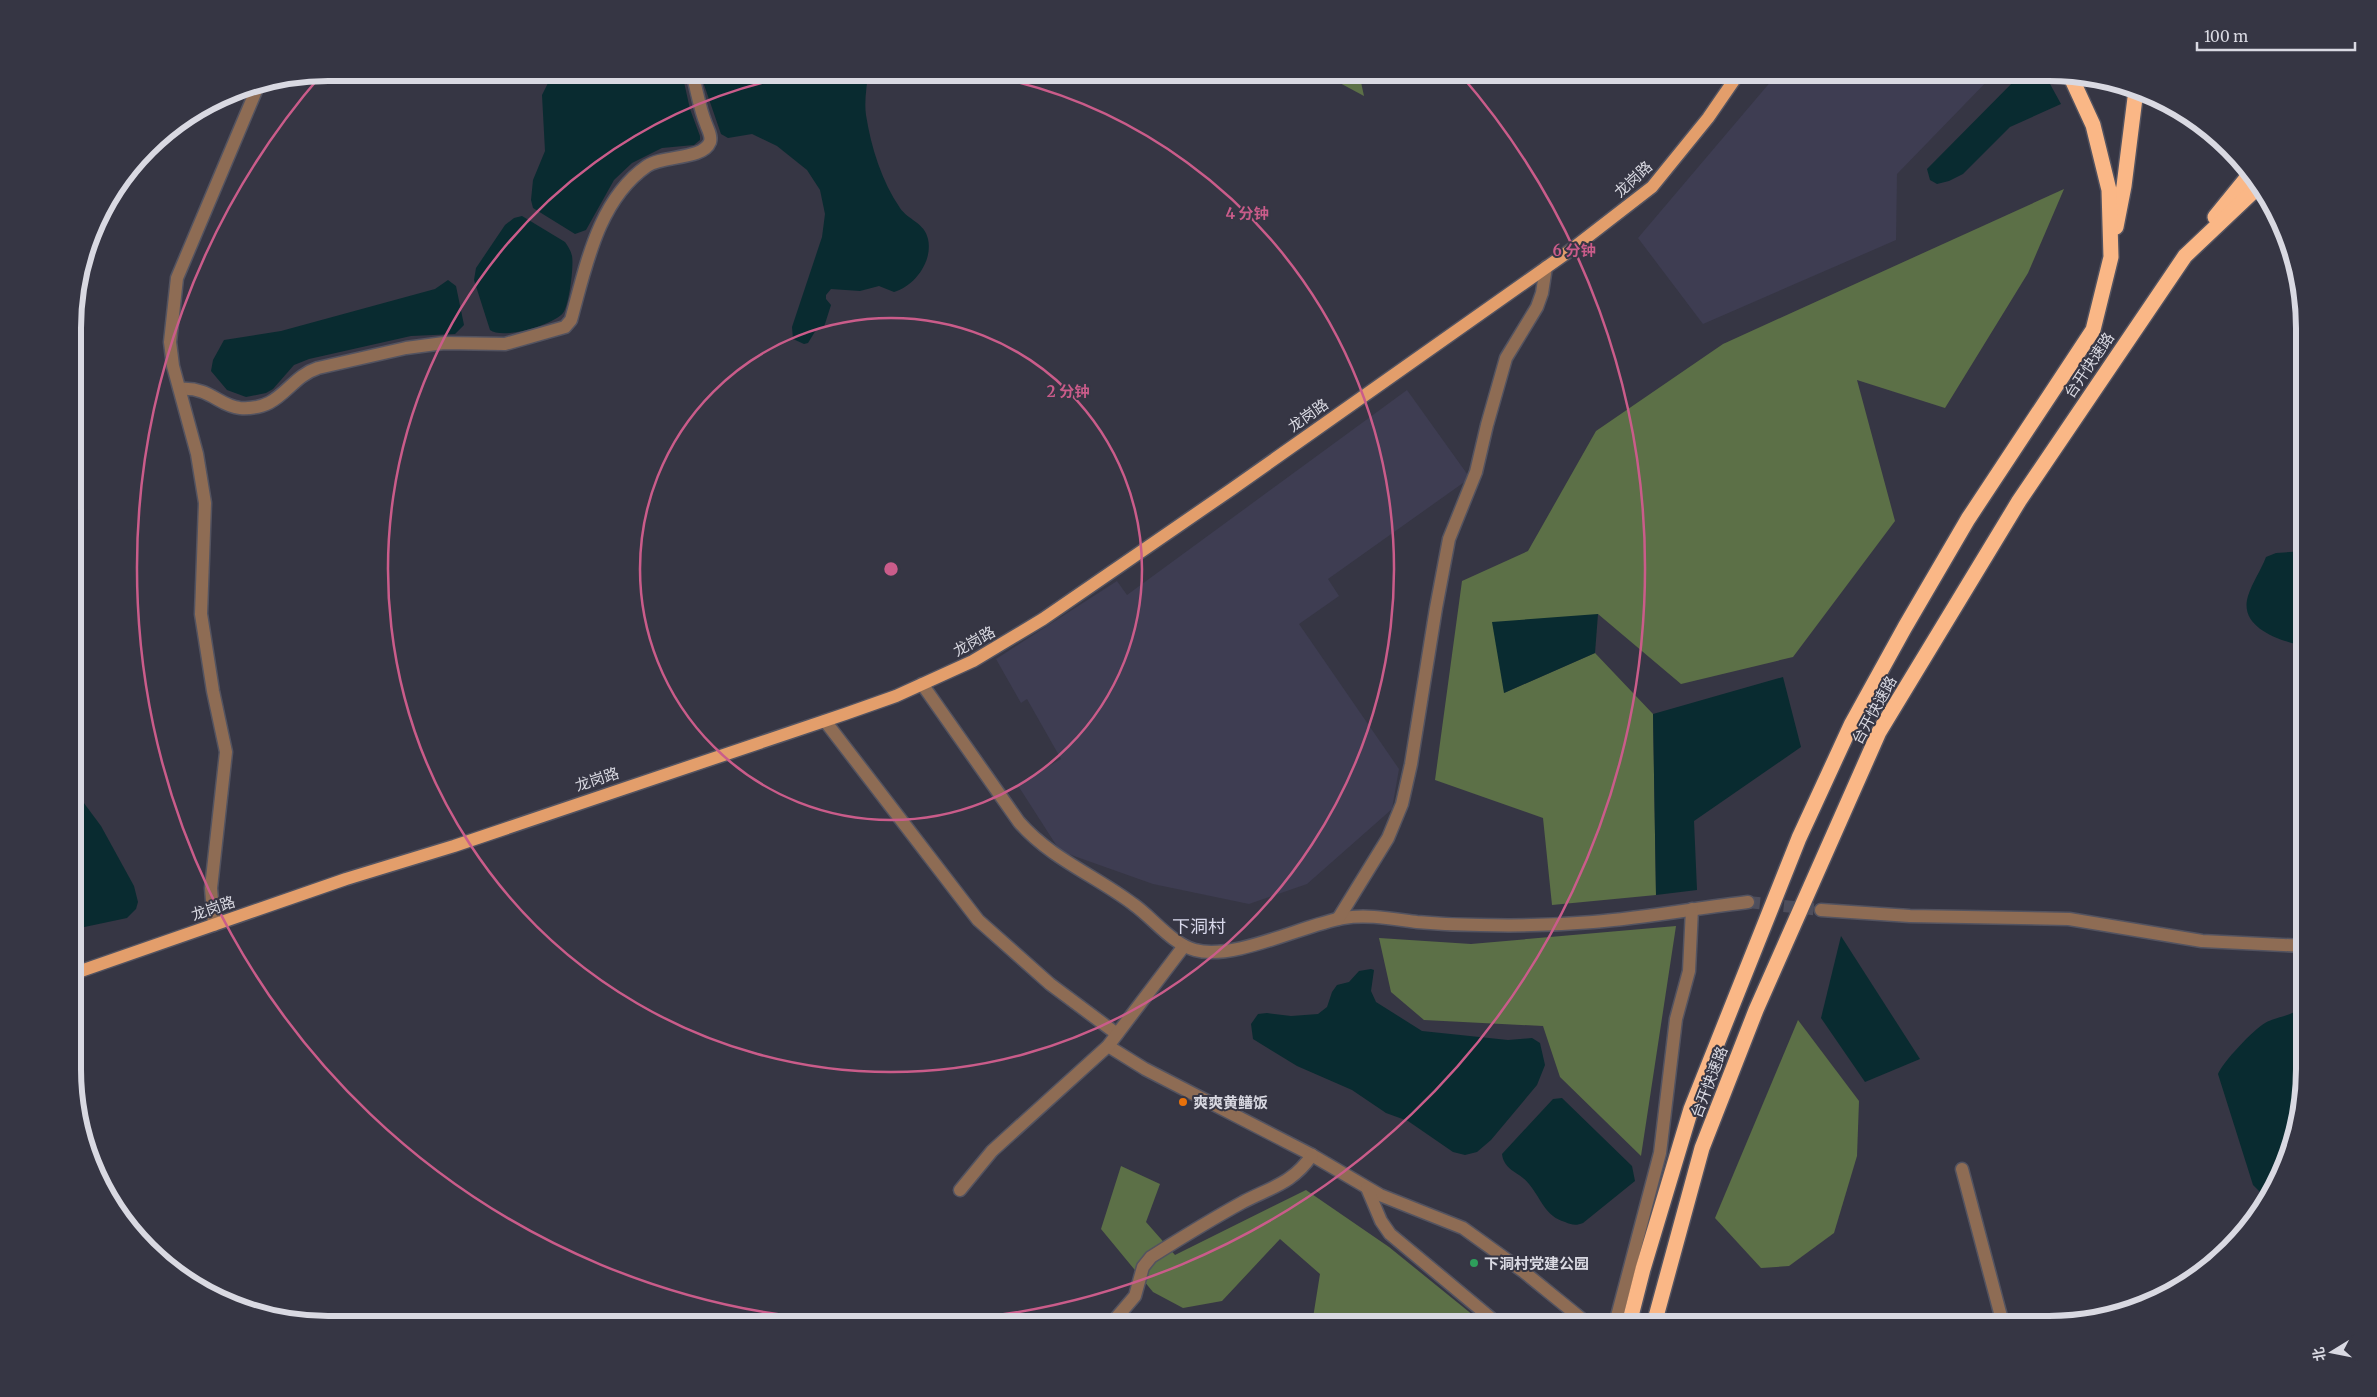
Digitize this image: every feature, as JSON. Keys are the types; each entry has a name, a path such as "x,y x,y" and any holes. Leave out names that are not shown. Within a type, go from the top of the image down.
{"highway":[{"path":"2073,83 2093,125 2109,190 2111,257"},
{"path":"2111,257 2124,186 2135,97"},
{"path":"2185,256 2246,179"},
{"name":"台开快速路","path":"1656,1316 1699,1158 1716,1113 1756,1010 1879,732 2019,501 2185,256 2254,191"},
{"name":"台开快速路","path":"1631,1316 1646,1259 1691,1109 1799,838 1852,723 1905,627 1968,519 2093,330 2111,257"}],"main road":[{"name":"龙岗路","path":"81,971 825,721 922,684 973,662 1043,619 1232,489 1639,199 1652,187 1708,118 1733,81"}],"street":[{"path":"181,389 195,388 238,408 259,406 279,398 307,373 318,368 406,348 444,343 505,344 565,327 571,320 588,256 606,214 619,196 648,165 699,152 710,142 710,136 700,110 694,81"},
{"path":"214,925 211,888 226,752 201,614 205,503 197,454 181,389 173,366 170,342 177,278 255,92"},
{"path":"1338,919 1388,838 1402,804 1411,764 1434,618 1449,539 1476,472 1506,358 1537,307 1542,293 1546,267"},
{"path":"922,684 1019,822 1031,836 1050,851 1096,878 1134,904 1184,946 1196,951 1231,950 1338,919 1370,916 1480,925 1593,922 1748,902"},
{"path":"825,721 978,920 1050,984 1117,1034"},
{"path":"1617,1316 1660,1153 1676,1019 1689,971 1692,909"},
{"path":"1821,910 1910,916 2069,919 2202,941 2296,946"},
{"path":"960,1190 992,1151 1108,1046 1184,946"},
{"path":"1108,1046 1145,1069 1312,1155 1367,1188 1470,1233 1524,1272 1578,1316"},
{"path":"1118,1316 1135,1296 1143,1267 1151,1257 1243,1202 1292,1178 1302,1170 1312,1155"},
{"path":"1962,1169 2001,1316"},
{"path":"1367,1188 1380,1220 1390,1234 1488,1316"}],"shaded area":[{"path":"549,81 684,81 700,140 694,145 662,148 632,163 614,180 586,230 575,234 533,208 531,200 533,180 545,151 542,95"},
{"path":"703,81 867,81 865,99 866,115 878,164 900,208 920,225 928,239 928,256 921,272 909,284 894,292 879,286 860,291 831,289 826,295 826,299 831,305 824,327 816,330 808,343 804,344 793,339 792,327 822,237 825,214 820,190 807,170 777,146 752,134 728,138 721,134"},
{"path":"1771,81 1987,81 1897,174 1896,240 1703,324 1638,238"},
{"path":"2014,81 2048,81 2061,104 2010,127 1963,174 1949,181 1937,184 1930,180 1927,169"},
{"path":"522,216 565,242 568,247 572,254 572,277 569,295 565,309 558,318 528,330 496,333 490,330 474,280 476,268 505,225 514,218"},
{"path":"448,280 456,286 464,325 455,334 411,336 309,359 294,365 273,389 266,393 246,397 227,390 211,371 213,360 224,340 281,331 435,289"},
{"path":"1407,390 1470,478 1328,579 1339,596 1299,624 1399,769 1392,809 1307,884 1249,904 1153,884 1060,851 1017,784 1061,759 1027,699 1021,703 996,659 1117,581 1127,595"},
{"path":"2296,552 2296,644 2284,641 2264,631 2255,625 2249,617 2247,607 2250,591 2266,557 2276,553"},
{"path":"1598,614 1595,653 1504,693 1492,622"},
{"path":"1783,677 1801,747 1694,821 1697,890 1656,895 1653,714"},
{"path":"81,799 101,826 134,886 138,902 136,909 127,918 81,928"},
{"path":"1841,936 1920,1059 1865,1082 1821,1018"},
{"path":"1374,970 1371,991 1376,1002 1422,1031 1508,1040 1532,1038 1540,1043 1545,1065 1537,1085 1491,1140 1477,1152 1465,1155 1453,1152 1408,1121 1386,1113 1352,1090 1297,1066 1253,1039 1251,1024 1258,1014 1267,1013 1291,1016 1318,1014 1327,1007 1332,992 1337,985 1349,982 1359,971"},
{"path":"2296,1011 2294,1101 2283,1148 2261,1193 2253,1185 2218,1074 2246,1039 2260,1026 2270,1020"},
{"path":"1562,1098 1632,1166 1635,1181 1583,1223 1576,1225 1558,1219 1548,1212 1529,1184 1509,1168 1503,1160 1502,1154 1553,1099"}],"green space":[{"path":"1361,81 1364,96 1338,82"},
{"path":"2064,189 2028,273 1945,408 1857,380 1895,521 1793,657 1681,684 1598,614 1504,693 1595,653 1653,714 1656,895 1552,905 1543,818 1435,780 1462,581 1528,551 1596,431 1723,344"},
{"path":"1676,926 1641,1156 1560,1077 1543,1026 1424,1020 1391,992 1379,938 1471,944"},
{"path":"1798,1020 1859,1101 1857,1156 1834,1233 1789,1266 1761,1268 1715,1218"},
{"path":"1121,1166 1160,1184 1146,1222 1175,1255 1306,1190 1389,1247 1474,1316 1313,1316 1320,1274 1280,1239 1222,1301 1183,1308 1153,1292 1101,1229"}],"tunnel":[{"path":"1748,902 1821,910"}],"place":[{"name":"爽爽黄鳝饭","path":"1183,1102"},
{"name":"下洞村党建公园","path":"1474,1263"}],"district":[{"name":"下洞村","path":"1199,926"}]}
